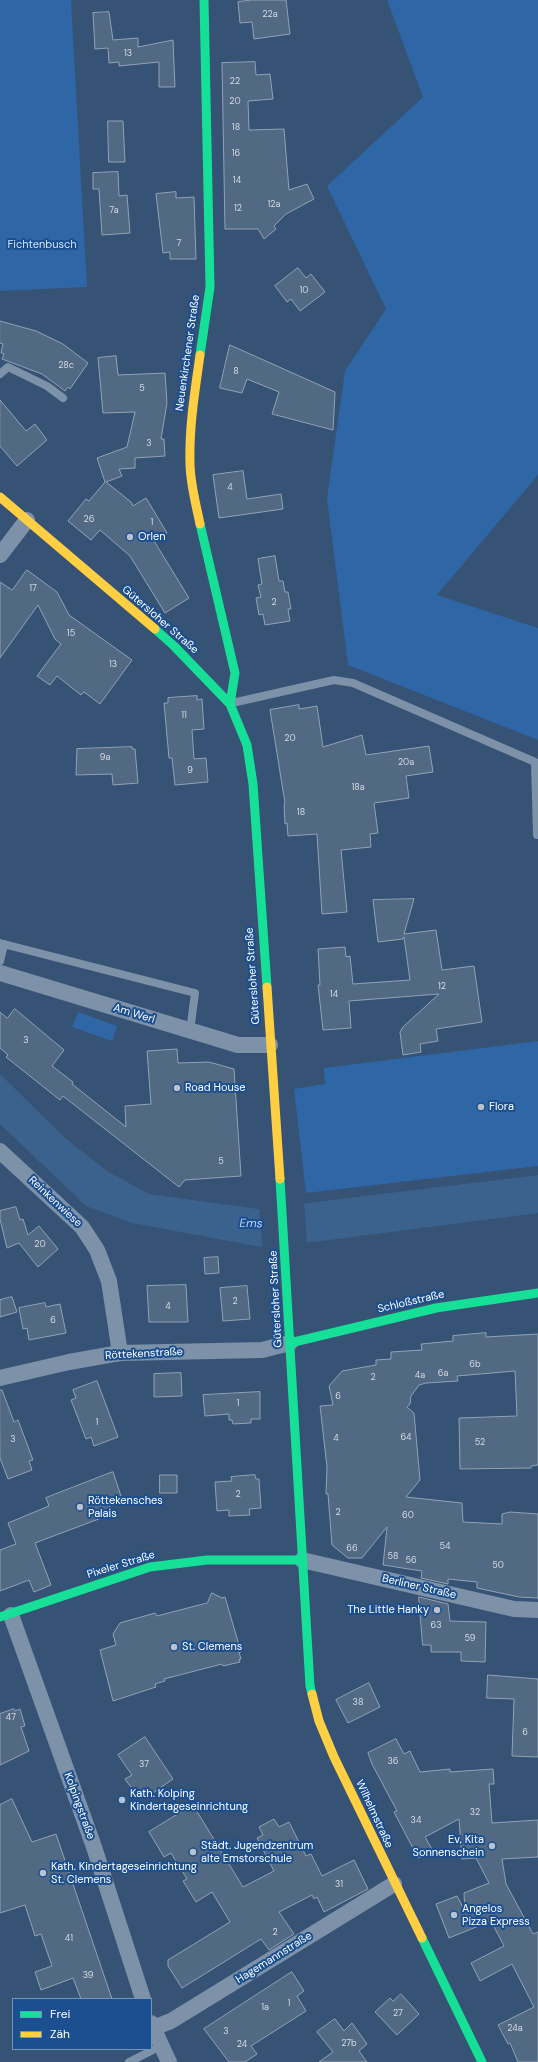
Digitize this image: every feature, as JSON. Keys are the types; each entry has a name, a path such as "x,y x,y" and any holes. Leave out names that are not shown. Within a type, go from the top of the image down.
{"main road":[{"name":"Neuenkirchener Straße","path":"204,0 210,287 191,416 190,464 194,496 235,673 230,704"},
{"name":"Gütersloher Straße","path":"0,497 174,646 230,704 247,745 253,784 286,1262 302,1560"},
{"name":"Schloßstraße","path":"290,1343 436,1308 538,1293"},
{"name":"Pixeler Straße","path":"6,1616 162,1564 226,1558 302,1560"},
{"name":"Wilhelmstraße","path":"302,1560 310,1686 319,1721 336,1763 482,2062"}],"street":[{"path":"0,555 27,520"},
{"name":"Am Werl","path":"0,973 238,1045 270,1044"},
{"name":"Reinkenwiese","path":"0,1151 82,1227 98,1250 109,1281 120,1353"},
{"name":"Röttekenstraße","path":"0,1378 69,1362 120,1353 262,1350 290,1343"},
{"name":"Berliner Straße","path":"302,1560 514,1609 538,1610"},
{"name":"Kolpingstraße","path":"6,1616 94,1847 143,1998"},
{"name":"Hagemannstraße","path":"152,2026 171,2021 394,1884"},
{"path":"152,2026 169,2062"}],"lane":[{"path":"0,374 8,367 48,386 63,398"},
{"path":"230,704 334,680 353,683 535,762 537,835"},
{"path":"0,961 2,943 195,993 190,1030"},
{"path":"129,2062 161,2046"}],"green space":[{"name":"Fichtenbusch","path":"0,0 71,0 87,287 0,291"},
{"path":"387,0 538,0 538,475 437,595 538,628 538,740 348,665 327,498 345,371 386,309 327,186 423,97"},
{"path":"78,1012 117,1026 112,1041 72,1027"},
{"path":"538,1041 538,1166 306,1193 294,1089 325,1084 324,1068"}],"water":[{"name":"Ems","path":"0,1074 65,1138 107,1171 149,1194 258,1209 538,1175 538,1213 322,1241 261,1247 132,1223 86,1206 0,1124"}],"pier":[{"path":"304,1201 307,1245 263,1249 259,1207"}],"building":[{"path":"252,0 286,0 290,34 254,39 252,22 240,23 238,2"},
{"path":"109,12 113,40 138,38 138,47 173,40 175,87 159,87 159,62 119,66 119,62 109,63 108,48 95,49 93,13"},
{"path":"255,62 256,75 270,74 273,99 248,101 249,130 284,129 289,190 307,184 314,199 286,214 274,226 276,229 264,239 258,229 225,229 222,63"},
{"path":"108,121 123,121 125,162 109,162"},
{"path":"118,172 119,196 127,195 130,233 102,235 99,189 93,189 93,173"},
{"path":"176,192 176,198 194,197 196,259 170,259 170,252 163,253 156,194"},
{"path":"298,268 306,278 311,274 325,292 300,311 291,299 287,302 275,286"},
{"path":"0,321 36,331 63,344 88,363 70,389 68,387 65,391 42,374 2,359 4,354 1,353 3,344 0,343"},
{"path":"230,345 335,392 333,430 272,414 279,392 247,379 242,393 220,388"},
{"path":"116,356 118,375 165,373 167,403 161,439 164,439 165,456 135,458 135,468 119,469 122,476 106,482 131,502 133,506 146,498 167,533 154,541 189,598 165,613 130,556 100,530 91,540 68,521 86,499 89,501 105,482 97,458 127,447 135,412 103,413 98,358"},
{"path":"0,400 26,431 35,424 47,440 17,466 0,446"},
{"path":"243,471 247,499 281,494 283,509 219,518 213,475"},
{"path":"275,556 279,581 283,581 285,592 288,592 291,609 288,609 290,621 265,625 263,614 259,615 256,598 261,597 258,585 262,584 258,559"},
{"path":"27,570 57,592 69,615 132,660 100,704 84,692 81,695 57,676 50,685 37,676 61,644 55,639 38,605 0,658 0,582 12,590"},
{"path":"197,696 197,700 202,699 204,729 192,730 194,759 206,758 208,782 175,785 172,758 169,758 164,703 168,703 168,698"},
{"path":"299,705 299,709 317,706 323,747 362,735 366,755 429,746 433,772 406,776 409,798 374,803 378,833 370,834 371,847 341,850 347,912 322,914 317,834 288,836 287,823 285,824 285,803 270,710"},
{"path":"132,747 132,749 135,749 138,783 113,785 112,774 76,775 77,749"},
{"path":"414,899 404,934 436,930 442,970 474,966 482,1022 436,1029 438,1041 420,1044 421,1052 403,1055 400,1032 403,1027 439,994 349,1001 351,1028 323,1030 318,985 320,985 318,949 345,947 346,957 350,956 353,984 410,980 404,937 403,939 378,942 373,900"},
{"path":"15,1009 64,1050 52,1066 126,1127 125,1106 151,1104 147,1051 177,1049 178,1063 209,1062 234,1069 241,1176 185,1180 179,1187 63,1096 60,1100 6,1057 8,1055 0,1048 0,1012 7,1018"},
{"path":"16,1207 20,1220 23,1219 28,1235 39,1226 58,1249 38,1267 19,1243 7,1248 0,1219 0,1211"},
{"path":"218,1257 219,1273 205,1274 204,1258"},
{"path":"186,1285 188,1322 149,1322 147,1286"},
{"path":"247,1286 250,1319 223,1321 220,1288"},
{"path":"12,1297 17,1312 0,1317 0,1300"},
{"path":"45,1303 46,1307 60,1304 66,1333 29,1340 27,1328 23,1329 19,1308"},
{"path":"486,1333 486,1337 538,1334 538,1465 531,1466 531,1468 460,1469 459,1418 517,1416 515,1371 457,1376 458,1381 426,1383 419,1385 411,1396 410,1404 407,1407 414,1413 420,1480 406,1497 462,1503 463,1522 502,1524 502,1514 510,1512 538,1514 538,1598 519,1597 477,1588 477,1582 448,1579 448,1584 421,1578 422,1571 383,1565 387,1527 362,1558 348,1558 332,1545 328,1494 326,1494 327,1467 320,1406 333,1405 329,1386 342,1371 376,1365 376,1360 391,1359 391,1352 422,1350 421,1344 453,1341 453,1336"},
{"path":"181,1373 182,1396 154,1397 154,1374"},
{"path":"97,1381 118,1437 94,1446 91,1437 86,1439 71,1400 76,1398 73,1390"},
{"path":"0,1390 2,1390 14,1422 18,1420 33,1460 29,1461 32,1470 8,1479 0,1458"},
{"path":"260,1392 260,1419 251,1419 251,1423 233,1424 232,1420 229,1420 229,1414 205,1416 203,1395"},
{"path":"113,1472 121,1496 108,1501 112,1514 35,1543 51,1585 34,1592 29,1580 0,1591 0,1550 16,1544 8,1523 49,1506 46,1498"},
{"path":"160,1475 177,1475 177,1493 160,1493"},
{"path":"255,1475 256,1479 259,1479 261,1508 249,1509 250,1515 229,1516 229,1510 217,1511 215,1482 232,1481 231,1477"},
{"name":"St. Clemens","path":"212,1593 222,1598 225,1597 241,1652 239,1652 241,1659 239,1659 240,1662 223,1666 222,1664 164,1679 165,1681 155,1684 156,1687 113,1701 100,1650 116,1645 113,1634 120,1623 155,1613 157,1616 207,1603"},
{"path":"419,1597 448,1604 450,1621 486,1622 485,1662 461,1661 461,1652 431,1652 431,1645 423,1645"},
{"path":"488,1675 538,1679 538,1757 512,1756 514,1699 487,1698"},
{"path":"369,1683 380,1707 348,1723 336,1700"},
{"path":"14,1709 15,1711 20,1709 25,1726 21,1727 29,1751 0,1765 0,1714"},
{"path":"145,1737 173,1779 147,1797 141,1789 135,1793 125,1779 132,1775 118,1755"},
{"path":"396,1739 404,1754 410,1751 420,1772 450,1769 450,1772 493,1769 494,1784 489,1784 492,1823 538,1820 538,1857 502,1859 506,1884 533,1934 538,1932 538,2062 518,2062 510,2043 508,2044 498,2025 534,2007 512,1964 480,1981 471,1963 504,1946 491,1921 449,1938 436,1904 457,1896 465,1911 464,1893 489,1883 476,1858 462,1859 459,1819 425,1837 433,1851 418,1858 394,1812 397,1811 372,1764 368,1753"},
{"path":"12,1799 32,1842 56,1834 112,1998 81,1998 73,1978 41,1990 35,1972 52,1966 41,1934 35,1936 25,1905 0,1913 0,1805"},
{"path":"193,1805 243,1887 274,1871 257,1838 263,1835 259,1827 274,1819 279,1827 289,1822 306,1856 311,1854 322,1876 354,1860 368,1889 324,1912 317,1897 314,1899 312,1895 279,1912 294,1934 269,1950 261,1939 182,1988 168,1966 168,1960 230,1922 212,1892 196,1902 183,1881 187,1879 171,1853 164,1857 149,1832"},
{"path":"292,1972 304,1991 297,1996 306,2011 251,2046 257,2054 245,2062 229,2062 204,2029"},
{"path":"401,1994 419,2014 397,2035 375,2012 390,1998 393,2001"},
{"path":"335,2019 344,2031 352,2023 367,2044 359,2051 367,2062 319,2062 333,2052 317,2032"}],"traffic: fast":[{"path":"200,355 210,287 204,0"},
{"path":"200,524 235,673 230,704"},
{"path":"155,629 174,646 230,704 247,745 253,784 267,987"},
{"path":"280,1179 310,1686 312,1694"},
{"path":"290,1343 436,1308 538,1293"},
{"path":"0,1617 150,1567 207,1560 302,1560"},
{"path":"422,1938 482,2062"}],"traffic: slow":[{"path":"200,355 190,436 190,471 200,524"},
{"path":"0,497 155,629"},
{"path":"267,987 280,1179"},
{"path":"312,1694 319,1721 334,1757 422,1938"}],"place":[{"name":"Orlen","path":"130,537"},
{"name":"Road House","path":"177,1088"},
{"name":"Flora","path":"481,1107"},
{"name":"Röttekensches Palais","path":"80,1507"},
{"name":"The Little Hanky","path":"437,1610"},
{"name":"St. Clemens","path":"174,1647"},
{"name":"Kath. Kolping Kindertageseinrichtung","path":"122,1800"},
{"name":"Ev. Kita Sonnenschein","path":"492,1846"},
{"name":"Städt. Jugendzentrum alte Emstorschule","path":"193,1852"},
{"name":"Kath. Kindertageseinrichtung St. Clemens","path":"43,1873"},
{"name":"Angelos Pizza Express","path":"454,1915"}]}
